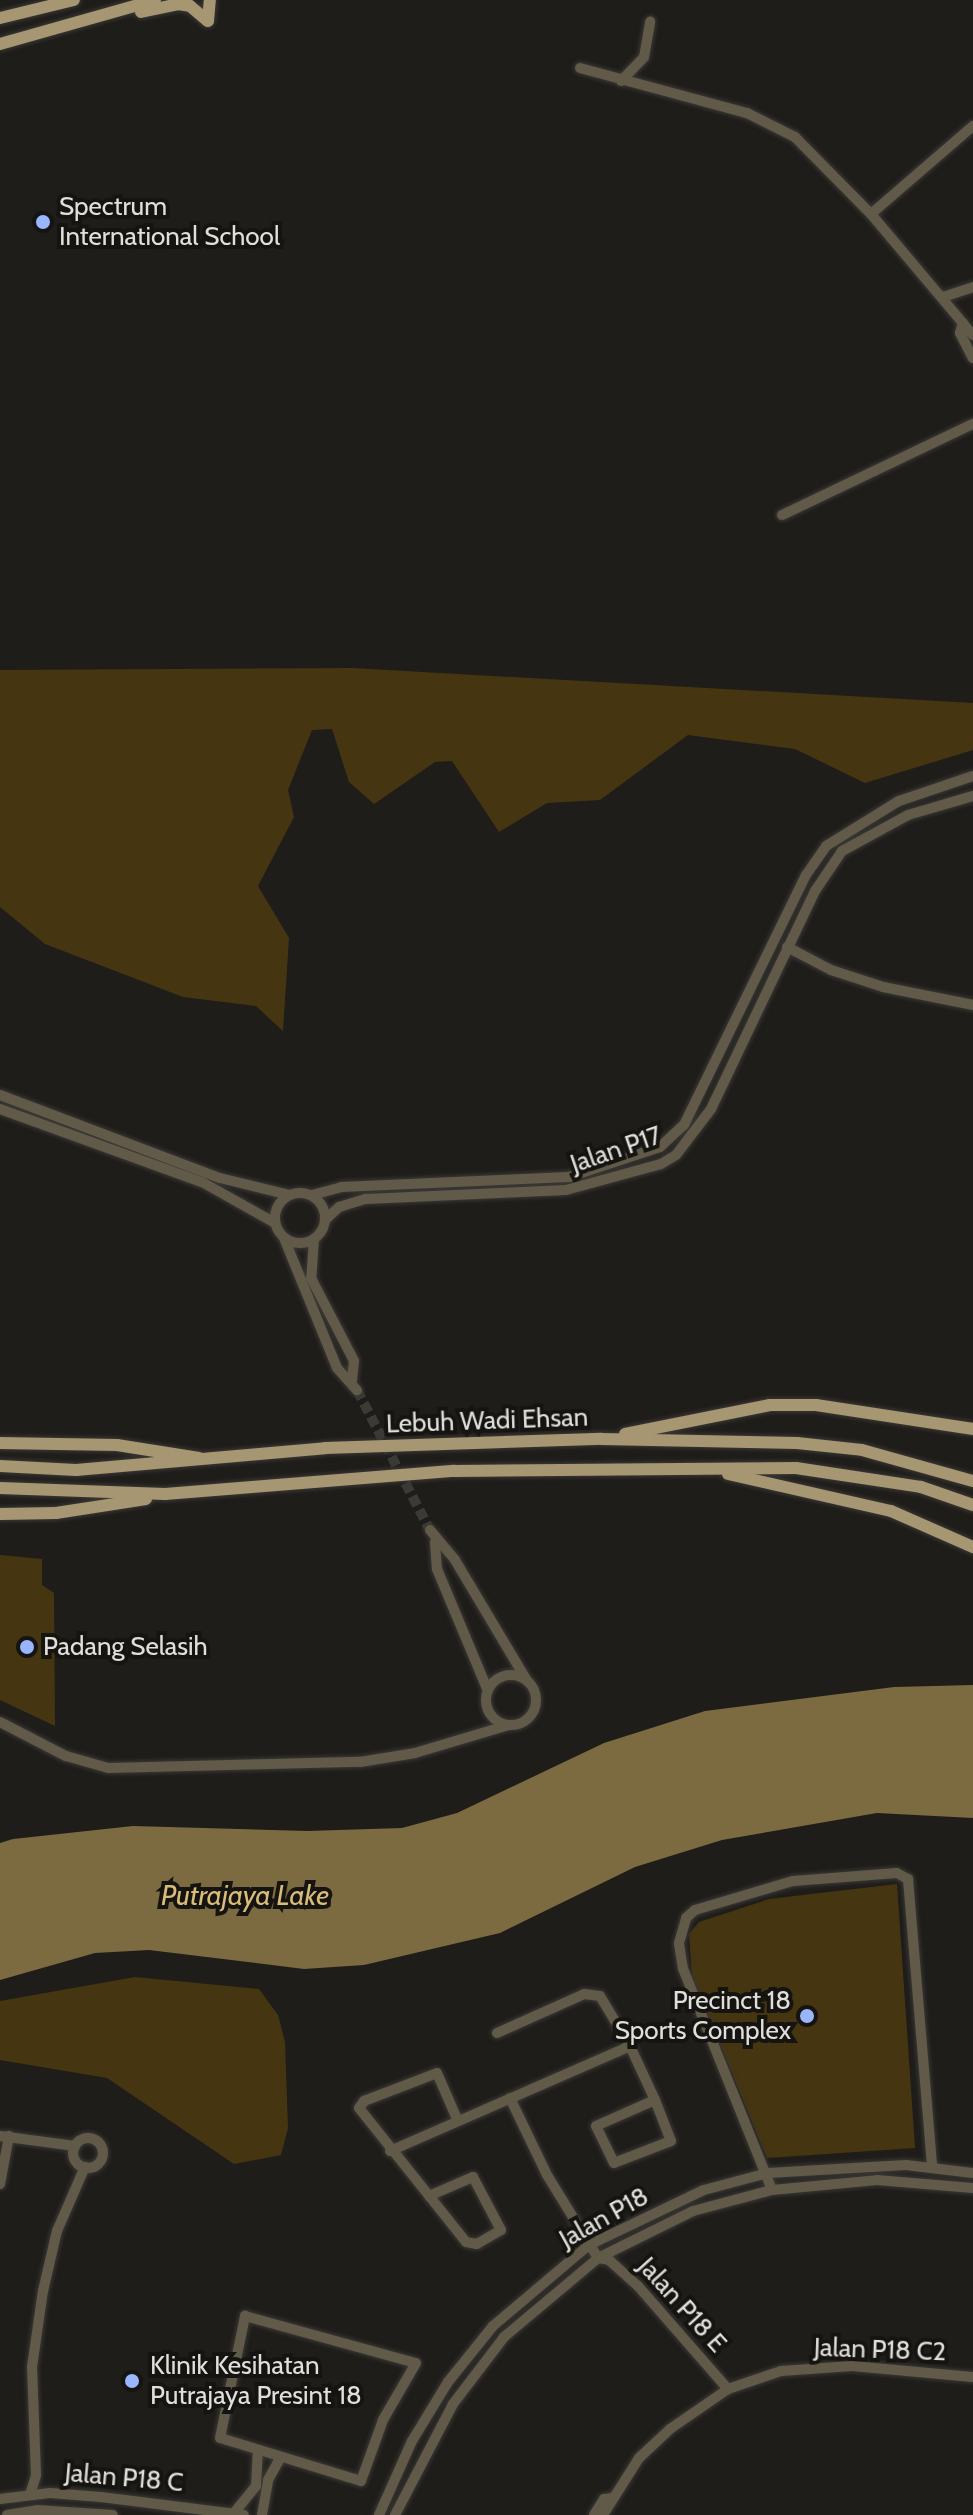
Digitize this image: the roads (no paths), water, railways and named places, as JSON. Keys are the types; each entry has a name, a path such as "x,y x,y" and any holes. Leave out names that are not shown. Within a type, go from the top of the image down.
{"main road":[{"path":"0,18 74,0"},
{"path":"78,25 155,0"},
{"path":"0,44 178,4 190,6 208,21 210,0"},
{"path":"602,1439 770,1405 816,1405 973,1429"},
{"name":"Lebuh Wadi Ehsan","path":"0,1466 76,1470 325,1448 602,1439 797,1443 862,1450 973,1481"},
{"path":"0,1443 117,1445 202,1458"},
{"path":"691,1468 891,1511 973,1547"},
{"name":"Lebuh Wadi Ehsan","path":"0,1488 165,1494 454,1471 691,1468 858,1475 921,1487 973,1505"},
{"path":"0,1514 56,1513 165,1494"}],"street":[{"path":"621,81 644,57 650,22"},
{"path":"580,68 747,113 795,137 871,214 973,335"},
{"path":"871,214 973,126"},
{"path":"943,297 973,287"},
{"path":"963,323 960,333 973,358"},
{"path":"782,515 973,424"},
{"name":"Jalan P17","path":"312,1195 341,1187 569,1177 660,1147 684,1125 806,875 830,841 899,801 973,776"},
{"name":"Jalan P17","path":"325,1220 339,1207 366,1199 541,1193 661,1164 702,1126 815,891 842,851 908,815 973,796"},
{"path":"830,841 842,851"},
{"path":"787,947 831,970 883,987 973,1005"},
{"path":"0,1095 220,1178 289,1195 312,1195 321,1203 325,1220 314,1239 311,1278 354,1361 354,1385 337,1368 275,1223 213,1186 0,1109"},
{"path":"275,1223 277,1206 289,1195"},
{"path":"284,1238 299,1243 314,1239"},
{"path":"430,1530 435,1542 437,1569 488,1691 476,1734"},
{"path":"0,1722 66,1756 108,1768 327,1765 415,1753 527,1719 535,1706 527,1681 455,1560 435,1542"},
{"path":"488,1691 505,1676 527,1681"},
{"path":"486,1704 496,1721 509,1725"},
{"path":"772,2190 768,2173 683,1969 681,1930 695,1910 741,1893 793,1881 902,1874 910,1887 932,2167"},
{"path":"497,2033 590,1994 604,1998 630,2046 655,2100 671,2141 614,2163 596,2126 655,2100"},
{"path":"390,2151 457,2119 630,2046"},
{"path":"429,2196 473,2177 501,2230 470,2245 359,2114 364,2101 437,2073 457,2119"},
{"path":"510,2098 598,2258"},
{"path":"0,2184 5,2136 75,2146 89,2138 102,2147 98,2164 85,2167"},
{"path":"75,2146 74,2156 85,2167"},
{"path":"30,2495 36,2475 32,2367 43,2291 57,2231 85,2167"},
{"name":"Jalan P18","path":"379,2515 412,2441 448,2382 493,2326 589,2245 704,2190 768,2173 932,2167 973,2173"},
{"name":"Jalan P18","path":"395,2515 453,2404 504,2337 598,2258 693,2211 772,2190 877,2180 973,2188"},
{"name":"Jalan P18 E","path":"598,2258 609,2260 638,2286 728,2389"},
{"path":"245,2316 416,2363 383,2420 361,2481 281,2457 226,2442 219,2434 245,2316"},
{"name":"Jalan P18 C2","path":"603,2515 639,2458 670,2429 728,2389 781,2371 852,2366 973,2377"},
{"path":"239,2514 256,2486 258,2451"},
{"path":"262,2515 268,2480 281,2457"},
{"path":"36,2475 50,2493"},
{"name":"Jalan P18 C","path":"0,2499 50,2493 239,2514"},
{"path":"594,2515 604,2499 613,2498"},
{"name":"Jalan P18 C","path":"7,2515 37,2510 113,2515"}],"water":[{"name":"Putrajaya Lake","path":"973,1685 973,1818 877,1813 722,1840 635,1867 500,1933 364,1965 304,1969 149,1950 95,1953 0,1980 0,1843 13,1839 133,1826 307,1831 402,1828 457,1813 604,1743 705,1711 894,1687"}],"tunnel":[{"path":"357,1390 430,1530"}],"place":[{"name":"Spectrum International School","path":"43,222"},
{"name":"Padang Selasih","path":"27,1647"},
{"name":"Precinct 18 Sports Complex","path":"807,2016"},
{"name":"Klinik Kesihatan Putrajaya Presint 18","path":"132,2381"}]}
